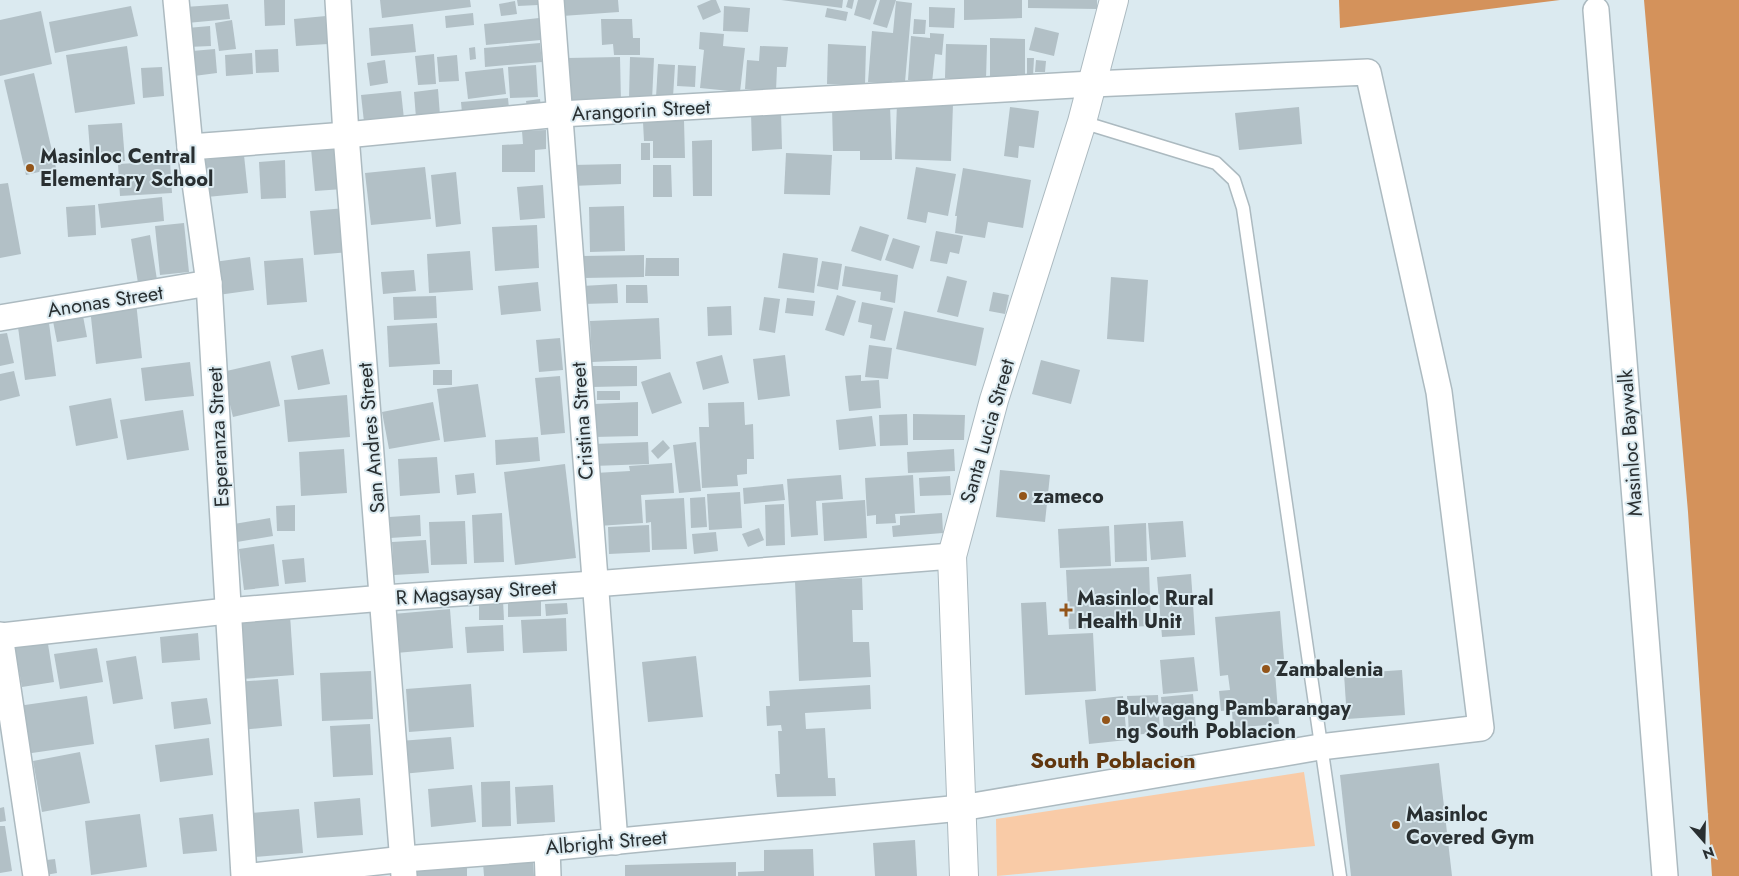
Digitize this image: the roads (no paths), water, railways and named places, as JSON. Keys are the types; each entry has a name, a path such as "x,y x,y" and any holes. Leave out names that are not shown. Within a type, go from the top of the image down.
{"street":[{"name":"Esperanza Street","path":"176,0 190,147 209,283 244,876"},
{"name":"San Andres Street","path":"338,0 346,135 404,867"},
{"name":"Cristina Street","path":"551,0 615,842"},
{"name":"Santa Lucia Street","path":"964,876 952,556 994,400 1082,122 1114,0"},
{"name":"Masinloc Baywalk","path":"1596,10 1664,876"},
{"name":"Arangorin Street","path":"190,147 346,135 560,114 1092,84 1368,72 1439,392 1481,728 1320,748"},
{"name":"Anonas Street","path":"0,318 209,283"},
{"name":"R Magsaysay Street","path":"0,636 227,611 952,556"},
{"path":"0,636 36,876"},
{"name":"Albright Street","path":"252,876 404,867 547,848 961,808 1320,748"},
{"path":"547,848 548,876"}],"lane":[{"path":"1082,122 1216,163 1234,180 1243,208 1340,876"}],"place":[{"name":"Masinloc Central Elementary School","path":"30,168"},
{"name":"zameco","path":"1023,496"},
{"name":"Masinloc Rural Health Unit","path":"1066,610"},
{"name":"Zambalenia","path":"1266,669"},
{"name":"Bulwagang Pambarangay ng South Poblacion","path":"1106,720"},
{"name":"Masinloc Covered Gym","path":"1396,825"}],"district":[{"name":"South Poblacion","path":"1113,760"}]}
